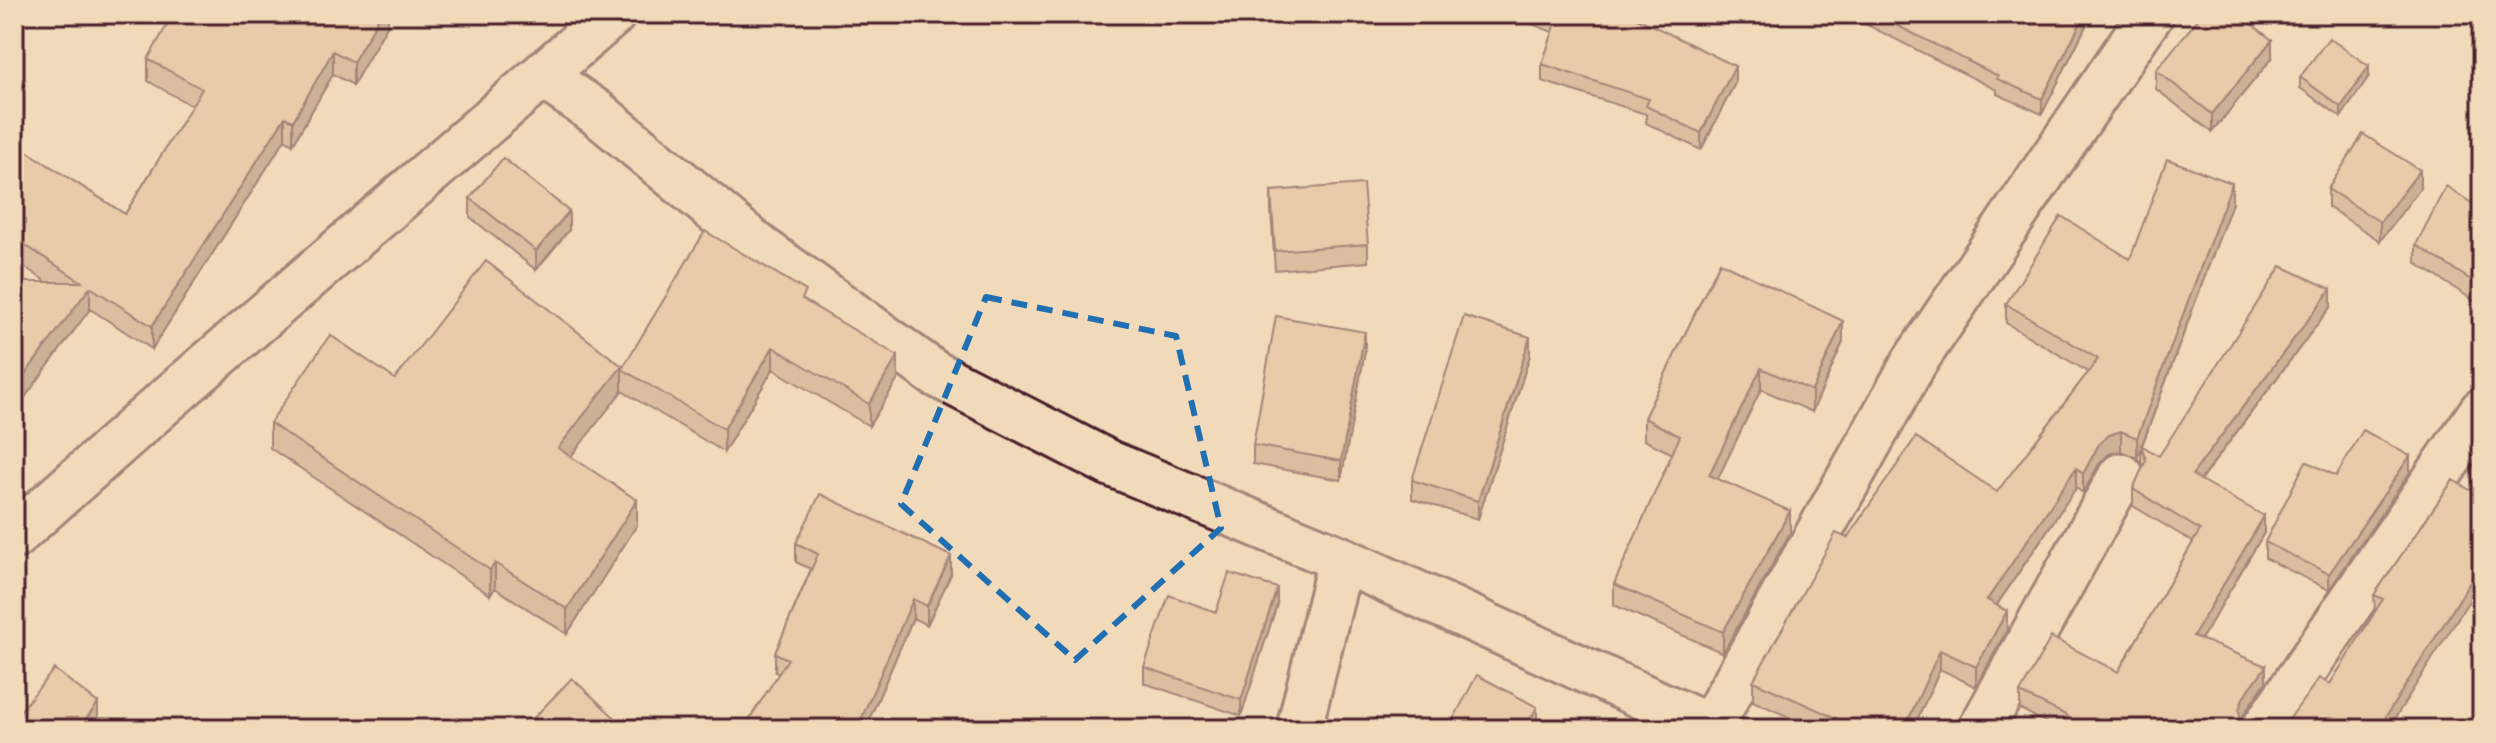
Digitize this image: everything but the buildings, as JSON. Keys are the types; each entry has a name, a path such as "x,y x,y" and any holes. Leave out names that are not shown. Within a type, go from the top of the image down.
{"street":[{"path":"14,536 613,14"},
{"path":"543,76 596,112 759,247 934,373 1109,463 1341,559 1712,728 1915,361 2151,14"},
{"path":"2264,729 2482,411"},
{"path":"1981,729 2121,476"},
{"path":"1299,729 1341,559"}],"highlighted area":[{"path":"986,297 1176,336 1221,528 1075,660 901,504"}]}
